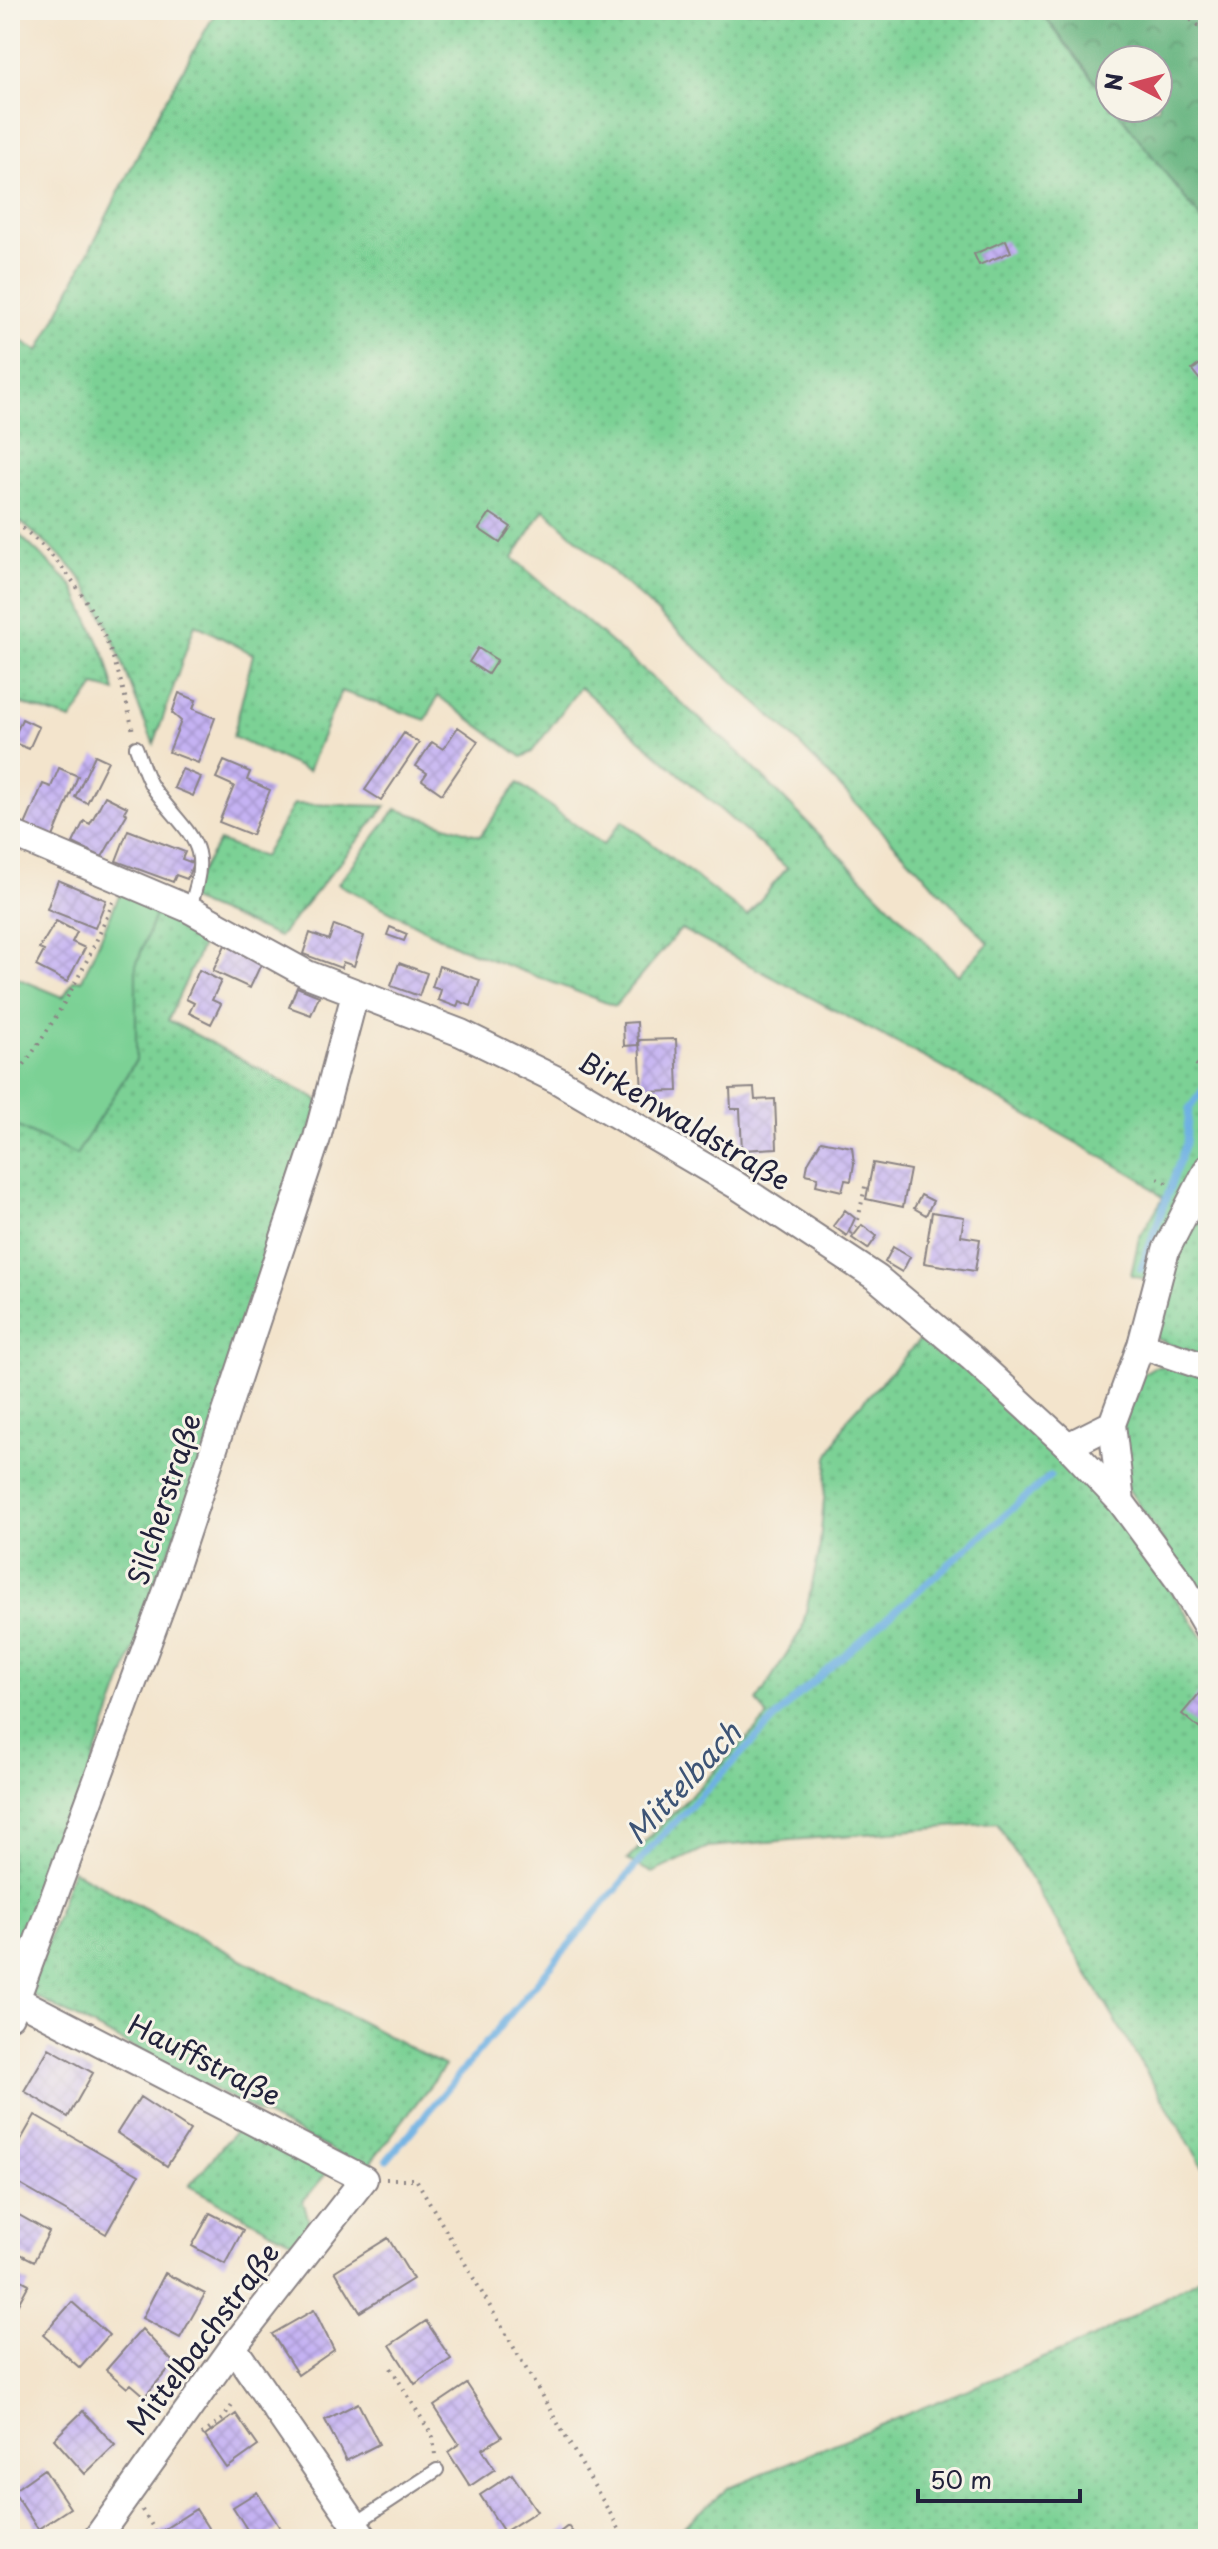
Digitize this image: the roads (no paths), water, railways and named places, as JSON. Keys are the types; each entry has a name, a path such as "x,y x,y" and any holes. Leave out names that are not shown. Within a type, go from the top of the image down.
{"street":[{"name":"Birkenwaldstraße","path":"10,833 189,909 307,974 461,1033 557,1080 736,1185 877,1278 1068,1446 1121,1502 1183,1586 1208,1629"},
{"name":"Silcherstraße","path":"13,2008 171,1578 317,1138 355,994"},
{"path":"1121,1502 1112,1424 1141,1345 1166,1250 1208,1168"},
{"path":"1141,1345 1208,1368"},
{"path":"1068,1446 1112,1424"},
{"name":"Hauffstraße","path":"13,2008 364,2179"},
{"name":"Mittelbachstraße","path":"97,2539 233,2347 364,2179"},
{"path":"233,2347 360,2532"}],"lane":[{"path":"136,747 152,786 197,845 200,880 189,909"},
{"path":"360,2532 437,2470"}],"waterway":[{"name":"Mittelbach","path":"1141,1269 1186,1143 1189,1109 1208,1083"},
{"name":"Mittelbach","path":"387,2160 655,1843 795,1698 1050,1476"}]}
